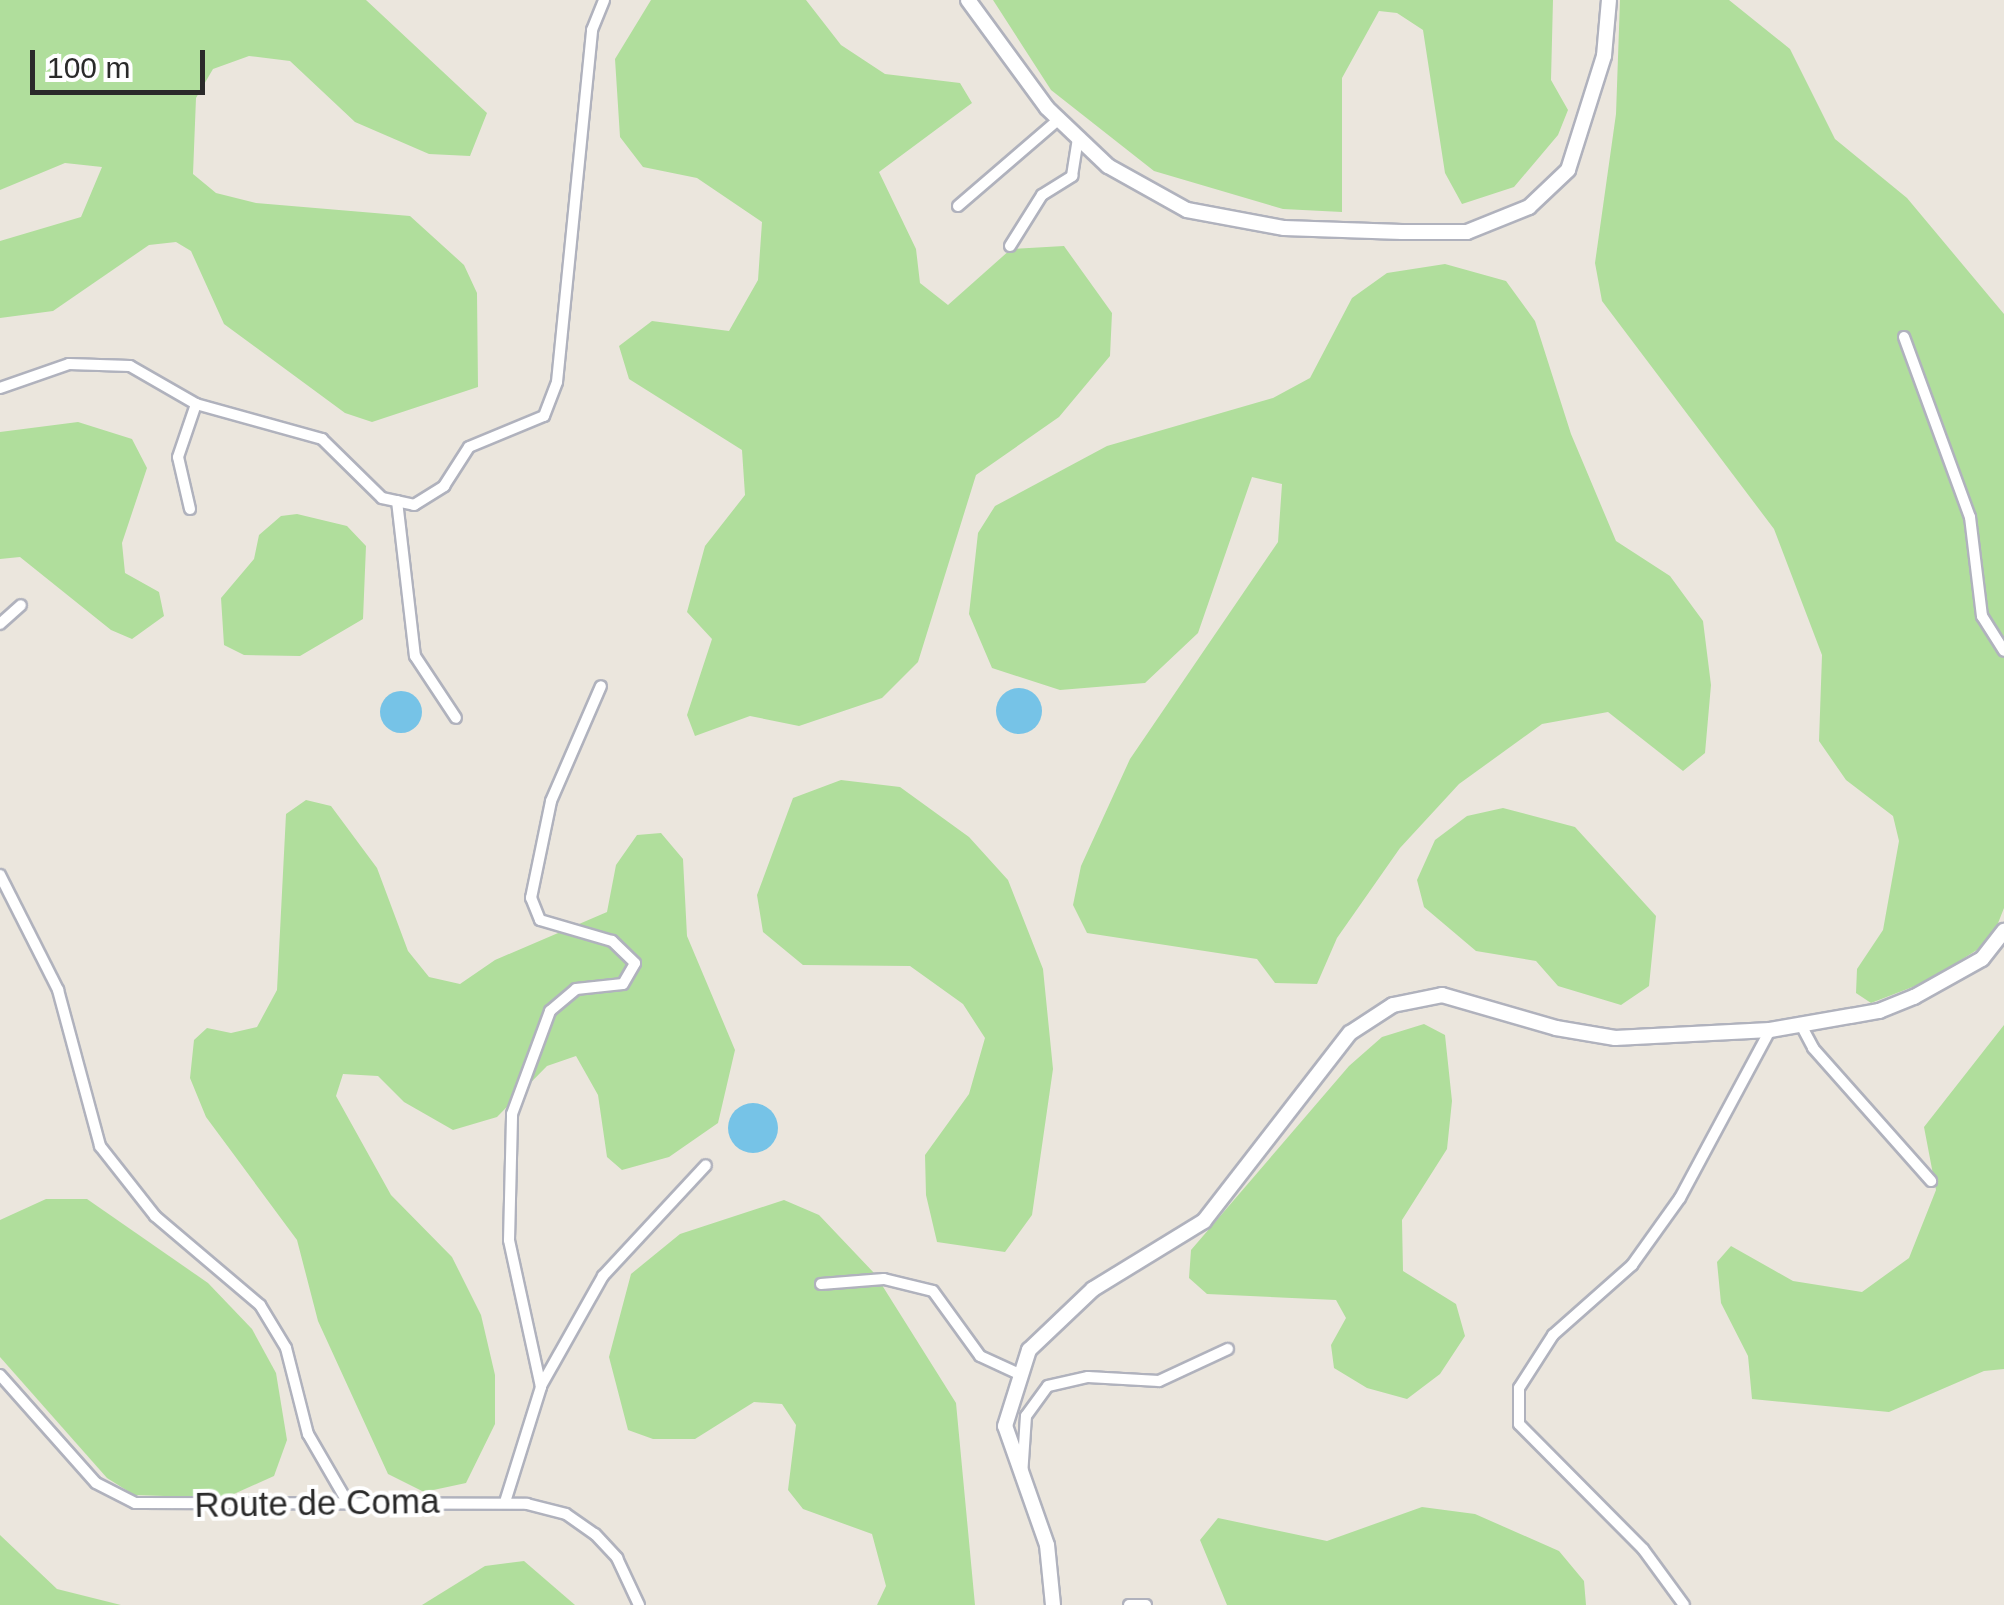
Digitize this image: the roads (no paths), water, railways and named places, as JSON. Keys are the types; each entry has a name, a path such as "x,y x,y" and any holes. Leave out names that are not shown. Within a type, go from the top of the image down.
{"street":[{"path":"0,388 69,364 105,361 130,366 196,404 250,421 286,424 322,440 382,498 414,504 444,486 469,447 544,416 557,382 592,30 604,0"},
{"path":"968,0 1058,119 1108,166 1187,210 1284,228 1467,232 1530,207 1568,170 1604,56 1608,0"},
{"path":"958,206 1058,119"},
{"path":"1010,246 1042,195 1072,176 1078,138"},
{"path":"1904,336 1970,517 1982,616 2004,652"},
{"path":"190,509 178,457 196,404"},
{"path":"397,501 415,656 456,718"},
{"path":"0,624 21,605"},
{"path":"541,1386 510,1240 512,1114 550,1010 576,989 623,984 634,963 631,952 612,941 540,920 531,898 551,800 600,686"},
{"path":"0,875 58,990 100,1146 155,1216 260,1305 286,1348 308,1434 348,1502"},
{"path":"1053,1605 1047,1545 1005,1426 1017,1373 1029,1350 1093,1289 1204,1222 1318,1069 1350,1033 1393,1004 1418,996 1468,998 1556,1028 1614,1038 1770,1030 1879,1011 1982,959 2004,931"},
{"path":"1802,1025 1813,1048 1931,1181"},
{"path":"1684,1605 1643,1549 1520,1424 1519,1388 1553,1335 1632,1264 1680,1198 1770,1030"},
{"path":"505,1502 541,1386 603,1276 706,1165"},
{"path":"821,1284 884,1279 934,1291 980,1356 1017,1373"},
{"path":"1021,1479 1028,1461 1026,1416 1039,1392 1088,1377 1160,1381 1228,1349"},
{"name":"Route de Coma","path":"0,1374 96,1483 135,1503 505,1502 566,1514 595,1534 618,1558 639,1605"},
{"path":"1129,1605 1146,1605"}],"water":[{"path":"1019,688 1035,695 1042,711 1035,727 1019,734 1003,727 996,711 1003,695"},
{"path":"401,691 416,697 422,712 416,727 401,733 386,727 380,712 386,697"},
{"path":"753,1103 770,1111 778,1128 770,1145 753,1153 736,1145 728,1128 736,1111"}]}
